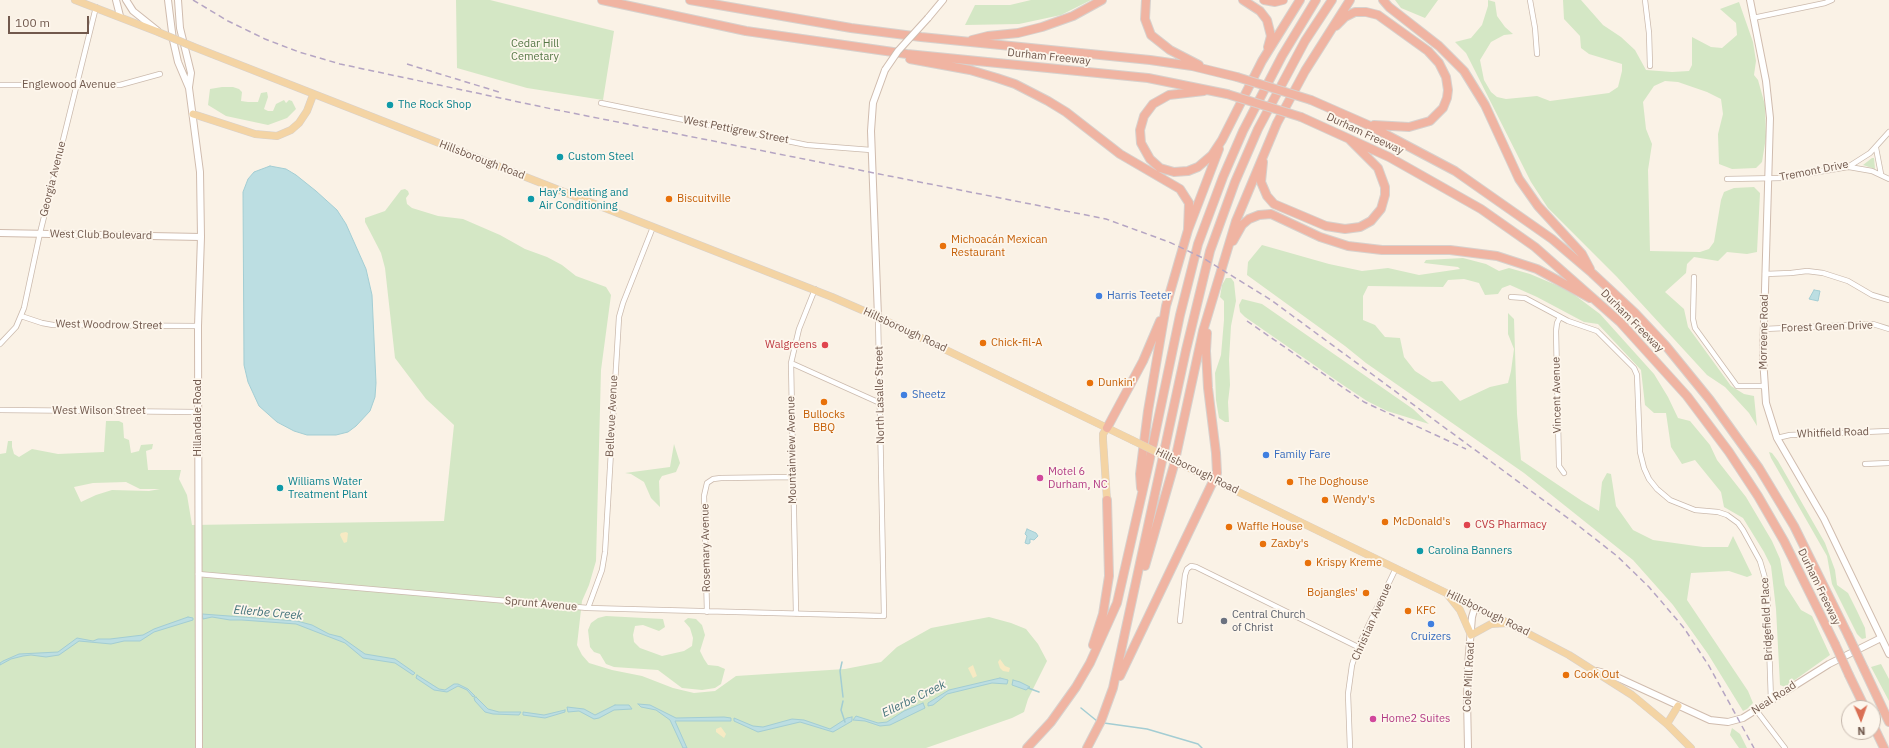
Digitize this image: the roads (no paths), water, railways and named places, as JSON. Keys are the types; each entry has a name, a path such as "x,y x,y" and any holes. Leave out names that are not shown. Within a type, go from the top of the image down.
{"highway":[{"name":"Durham Freeway","path":"602,0 746,31 852,47 1148,78 1211,90 1301,117 1344,135 1414,170 1504,225 1535,247 1604,307 1664,369 1729,452 1781,535 1861,700"},
{"name":"Durham Freeway","path":"690,0 851,28 967,42 1150,60 1212,71 1237,77 1311,100 1368,125 1424,153 1461,175 1527,221 1592,273 1635,313 1661,340 1710,400 1743,444 1794,526 1889,722"},
{"path":"967,42 988,36 1018,33 1042,27 1073,16 1102,0"},
{"path":"1146,0 1145,19 1151,35 1170,50 1212,71"},
{"path":"1243,0 1264,15 1269,25 1270,40 1262,61"},
{"path":"1264,0 1275,2 1283,0"},
{"path":"1141,499 1140,474 1152,385 1166,306 1188,230 1222,140 1262,61 1300,0"},
{"path":"1027,748 1051,722 1076,687 1090,663 1117,603 1141,499 1180,315 1198,244 1225,172 1245,126 1282,56 1316,0"},
{"path":"1113,688 1130,616 1186,350 1210,251 1234,182 1258,129 1305,41 1332,0"},
{"path":"1130,616 1174,465 1209,312 1236,221 1266,148 1305,70 1350,0"},
{"path":"1383,0 1389,7 1439,46 1464,71 1485,105 1519,179 1538,206 1582,254 1592,273"},
{"path":"1329,32 1350,14 1372,12 1383,18 1428,51 1443,69 1448,84 1447,98 1443,108 1435,118 1424,124 1409,127 1368,125"},
{"path":"852,47 984,74 1015,84 1048,101 1066,112 1120,154 1180,189 1189,203 1188,230"},
{"path":"1211,90 1169,95 1153,104 1142,121 1140,130 1141,142 1152,162 1160,168 1174,172 1188,171 1198,168 1208,160 1222,140"},
{"path":"1266,148 1261,171 1261,182 1264,192 1271,201 1278,206 1326,226 1338,229 1354,229 1366,225 1378,213 1384,200 1385,187 1381,173 1376,165 1344,135"},
{"path":"1223,261 1238,232 1246,221 1259,215 1271,214 1320,237 1348,246 1382,250 1456,251 1497,256 1524,264 1543,272 1604,307"},
{"path":"1107,428 1143,361 1166,306"},
{"path":"1087,748 1113,688 1218,469 1206,351 1209,312"},
{"path":"1090,663 1103,614 1107,588 1109,557 1107,500"}],"main road":[{"name":"Hillsborough Road","path":"75,0 120,16 313,95 815,290 878,317 1508,623 1597,671 1632,695 1667,724 1691,748"},
{"path":"193,114 255,134 276,136 291,130 299,123 307,110 313,95"},
{"path":"1107,428 1103,434 1107,500"},
{"path":"1447,593 1460,610 1471,635 1491,624 1508,623"},
{"path":"1667,724 1678,706"}],"street":[{"path":"116,0 120,16"},
{"path":"126,0 133,11 158,32"},
{"name":"Hillandale Road","path":"168,0 173,40 178,62 189,88 200,172 201,237 198,326 199,748"},
{"name":"Hillandale Road","path":"178,0 180,28 191,73 189,88"},
{"name":"North Lasalle Street","path":"884,616 872,111 878,87 885,70 898,51 943,0"},
{"path":"1530,0 1535,28 1537,54"},
{"path":"1645,0 1650,66"},
{"name":"Morreene Road","path":"1750,0 1768,95 1771,135 1764,329 1764,386 1769,417 1777,438 1824,519 1881,638"},
{"path":"1753,18 1818,5 1832,0"},
{"name":"Georgia Avenue","path":"0,344 16,327 21,316 96,7"},
{"name":"Englewood Avenue","path":"0,85 120,85 160,74"},
{"name":"West Pettigrew Street","path":"601,103 807,145 872,150"},
{"name":"Tremont Drive","path":"1727,179 1770,179 1848,167 1864,158 1876,148 1889,132"},
{"path":"1876,148 1881,174"},
{"path":"1848,167 1860,168 1881,174 1889,179"},
{"name":"Bellevue Avenue","path":"588,608 602,570 605,552 619,317 629,287 653,227"},
{"name":"West Club Boulevard","path":"0,233 201,237"},
{"path":"1766,274 1807,271 1823,273 1848,281 1872,295 1889,300"},
{"path":"1694,277 1693,320 1695,328 1737,386 1764,386"},
{"name":"Mountainview Avenue","path":"796,614 791,363 799,329 815,290"},
{"name":"Bridgefield Place","path":"1511,297 1525,298 1560,317 1597,331 1636,371 1640,452 1644,468 1657,489 1665,497 1677,504 1694,510 1718,512 1732,518 1756,551 1764,569 1767,585 1771,701"},
{"name":"West Woodrow Street","path":"21,316 42,323 58,325 198,326"},
{"name":"Vincent Avenue","path":"1560,317 1556,323 1559,466 1564,473"},
{"name":"Forest Green Drive","path":"1764,329 1873,324 1889,329"},
{"path":"791,363 880,403"},
{"name":"West Wilson Street","path":"0,410 198,412"},
{"name":"Whitfield Road","path":"1777,438 1790,435 1889,431"},
{"path":"1865,464 1889,463"},
{"name":"Rosemary Avenue","path":"707,612 704,496 707,483 713,479 721,478 793,477"},
{"path":"1180,621 1185,575 1191,566 1196,567 1358,646"},
{"name":"Christian Avenue","path":"1350,748 1349,683 1358,646 1396,568"},
{"name":"Sprunt Avenue","path":"198,574 588,608 884,616"},
{"name":"Cole Mill Road","path":"1468,748 1467,698 1471,635 1475,607"},
{"path":"1881,638 1889,654"},
{"name":"Neal Road","path":"1597,671 1612,675 1710,720 1722,722 1738,720 1829,664 1881,638"},
{"path":"1632,695 1638,691 1645,691"},
{"path":"1756,710 1785,748"}],"water":[{"path":"270,166 286,169 296,175 337,210 346,224 366,269 372,295 376,383 375,397 370,411 348,432 336,435 307,435 294,431 277,422 259,406 248,382 244,365 243,192 248,179 254,172"},
{"path":"1814,290 1820,291 1818,301 1809,299"},
{"path":"1027,529 1036,533 1038,536 1034,540 1030,539 1030,543 1028,544 1025,543 1027,536 1025,534"},
{"path":"202,614 297,621 312,625 329,634 341,637 365,654 395,659 415,673 413,675 395,663 363,658 345,643 296,624 230,620 212,617 203,619"},
{"path":"188,617 193,618 193,620 154,632 140,641 124,641 111,644 79,641 59,655 46,657 31,655 23,656 11,659 0,665 3,661 19,654 58,652 77,638 93,641 98,639 143,635 154,629"},
{"path":"417,675 439,689 445,690 454,684 458,684 468,689 475,696 473,697 467,690 458,686 447,692 434,690 416,678"},
{"path":"1000,678 1008,680 1007,684 992,683 947,694 933,705 928,706 928,703 949,690"},
{"path":"1013,680 1030,687 1026,690 1012,685"},
{"path":"476,697 488,709 499,712 521,712 519,715 493,714 485,712 475,701 474,698"},
{"path":"923,703 925,708 890,725 880,726 865,721 853,720 856,716 878,723 887,722 904,711"},
{"path":"638,704 650,705 676,718 724,717 731,718 731,721 675,721 687,748 683,748 670,720 656,710 641,707"},
{"path":"615,705 629,705 632,709 614,710 594,719 579,711 568,712 567,707 584,709 595,715"},
{"path":"565,710 565,712 545,718 523,715 523,712 544,715"},
{"path":"852,717 852,721 833,732 800,722 758,732 734,721 734,718 753,726 763,727 792,719 804,720 830,729 847,718"}],"waterway":[{"path":"842,662 840,671 843,697"},
{"name":"Ellerbe Creek","path":"1028,688 1039,692"},
{"path":"843,701 841,710 845,722"},
{"name":"Ellerbe Creek","path":"1081,708 1097,721"},
{"name":"Ellerbe Creek","path":"1104,723 1147,729 1198,744 1202,748"}],"railway":[{"path":"193,0 228,21 265,39 299,52 340,64 552,109 1106,219 1169,242 1203,258 1271,300 1580,527 1617,556 1649,587 1684,628 1709,666 1754,748"},
{"path":"407,64 499,92"},
{"path":"1247,321 1364,402 1466,449"}],"place":[{"name":"The Rock Shop","path":"390,105"},
{"name":"Custom Steel","path":"560,157"},
{"name":"Hay’s Heating and Air Conditioning","path":"531,199"},
{"name":"Biscuitville","path":"669,199"},
{"name":"Michoacán Mexican Restaurant","path":"943,246"},
{"name":"Harris Teeter","path":"1099,296"},
{"name":"Chick-fil-A","path":"983,343"},
{"name":"Walgreens","path":"825,345"},
{"name":"Dunkin'","path":"1090,383"},
{"name":"Sheetz","path":"904,395"},
{"name":"Bullocks BBQ","path":"824,402"},
{"name":"Family Fare","path":"1266,455"},
{"name":"Motel 6 Durham, NC","path":"1040,478"},
{"name":"The Doghouse","path":"1290,482"},
{"name":"Williams Water Treatment Plant","path":"280,488"},
{"name":"Wendy's","path":"1325,500"},
{"name":"McDonald's","path":"1385,522"},
{"name":"CVS Pharmacy","path":"1467,525"},
{"name":"Waffle House","path":"1229,527"},
{"name":"Zaxby's","path":"1263,544"},
{"name":"Carolina Banners","path":"1420,551"},
{"name":"Krispy Kreme","path":"1308,563"},
{"name":"Bojangles'","path":"1366,593"},
{"name":"KFC","path":"1408,611"},
{"name":"Central Church of Christ","path":"1224,621"},
{"name":"Cruizers","path":"1431,624"},
{"name":"Cook Out","path":"1566,675"},
{"name":"Home2 Suites","path":"1373,719"}],"park label":[{"name":"Cedar Hill Cemetary","path":"535,50"}]}
